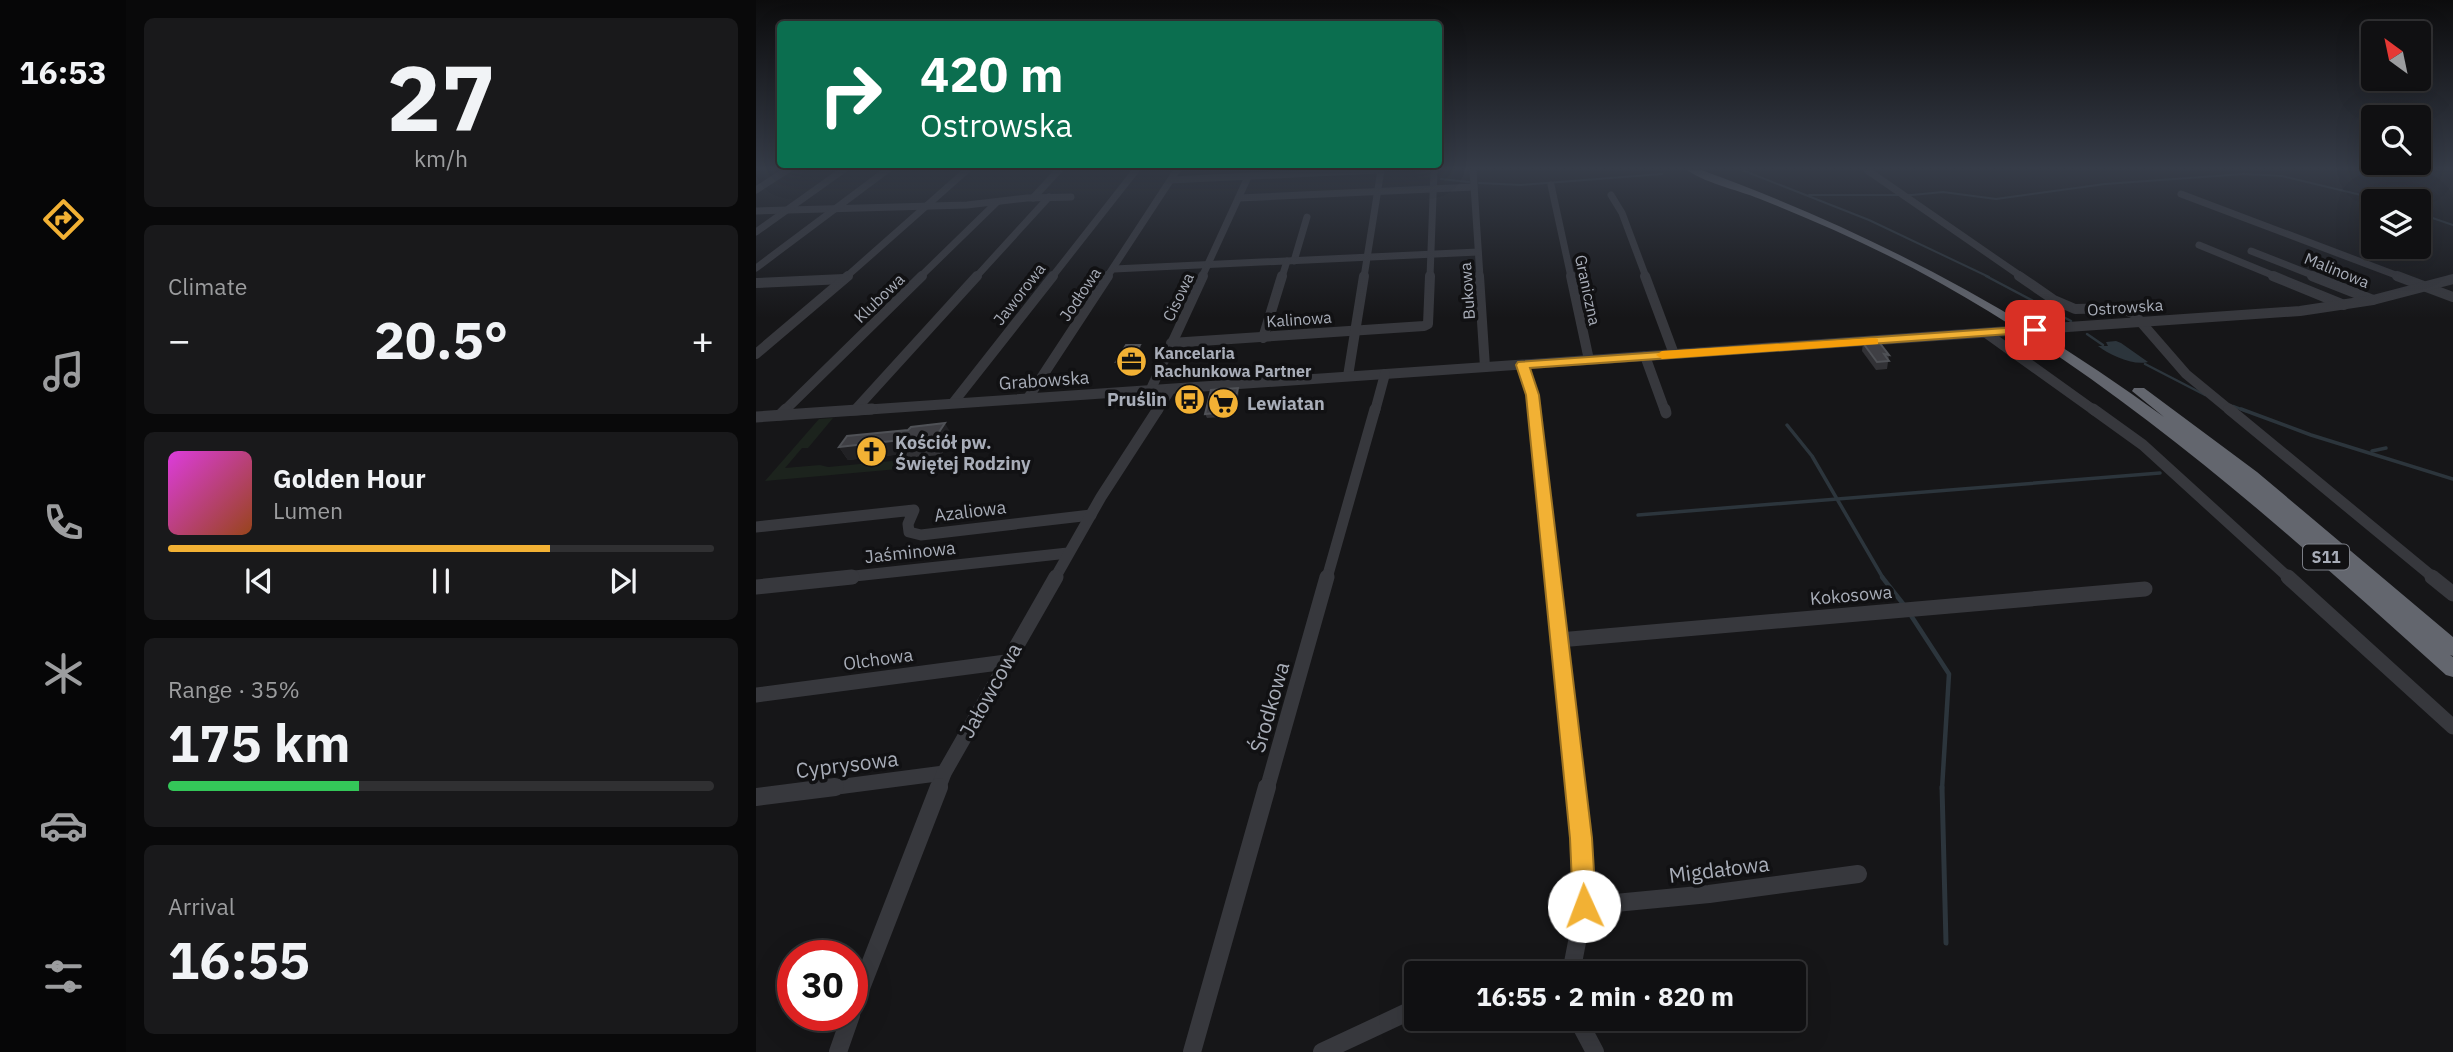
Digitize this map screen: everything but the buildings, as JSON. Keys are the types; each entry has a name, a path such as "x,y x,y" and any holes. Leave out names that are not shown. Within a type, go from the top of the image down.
{"highway":[{"name":"S11","path":"1818,219 1929,272 2009,318 2138,405 2208,458 2328,558 2453,670"},
{"name":"S11","path":"1838,219 1894,244 1971,284 2067,341 2165,409 2251,475 2453,648"}],"street":[{"path":"756,232 775,219"},
{"path":"756,268 824,219"},
{"path":"756,354 894,237 911,219"},
{"name":"Klubowa","path":"780,415 980,219"},
{"path":"855,410 1029,219"},
{"name":"Jaworowa","path":"953,403 1097,219"},
{"name":"Jodłowa","path":"1028,398 1146,219"},
{"name":"Cisowa","path":"1150,391 1229,219"},
{"path":"1263,338 1306,219"},
{"path":"1348,376 1373,219"},
{"path":"1430,255 1432,219"},
{"name":"Bukowa","path":"1476,219 1485,367"},
{"name":"Graniczna","path":"1558,219 1589,360"},
{"path":"1624,219 1674,354"},
{"path":"1938,219 2054,300 2083,310 2124,309 2143,322 2186,374 2453,594"},
{"path":"2248,219 2453,297"},
{"path":"2199,245 2345,305"},
{"name":"Malinowa","path":"2251,251 2373,300"},
{"path":"1114,269 1478,252"},
{"name":"Kalinowa","path":"1171,343 1353,332 1428,324 1430,255"},
{"path":"756,283 845,279"},
{"name":"Ostrowska","path":"1545,363 2300,311 2373,300 2453,279"},
{"path":"1986,333 2143,445 2453,727"},
{"path":"1645,356 1666,413"},
{"name":"Grabowska","path":"756,417 1545,363"},
{"path":"1522,365 1532,395 1581,838 1584,906 1573,961"},
{"name":"Środkowa","path":"1192,1052 1385,374"},
{"name":"Jałowcowa","path":"868,971 944,773 1068,553 1170,390"},
{"name":"Azaliowa","path":"756,527 914,510 908,524 909,532 921,534 1091,515"},
{"name":"Jaśminowa","path":"756,587 1068,553"},
{"name":"Kokosowa","path":"1559,640 2145,589"},
{"name":"Olchowa","path":"756,695 1006,662"},
{"name":"Cyprysowa","path":"756,797 944,773"},
{"name":"Migdałowa","path":"1584,906 1709,894 1858,874"},
{"path":"1322,1052 1404,1014"},
{"name":"Jałowcowa","path":"838,1052 846,1031"},
{"path":"1584,1031 1595,1052"}],"shaded area":[{"path":"2116,341 2148,362 2122,359 2098,346 2108,346 2106,342"},
{"path":"833,418 808,448 802,448 785,468 892,461 907,456 898,469 765,481 819,419"}],"waterway":[{"path":"1867,219 1989,277"},
{"path":"2436,219 2453,225"},
{"path":"1986,276 2071,321"},
{"path":"2087,334 2103,345"},
{"path":"2145,364 2205,395"},
{"path":"2233,406 2246,411"},
{"path":"2241,409 2311,435 2453,479"},
{"path":"1787,425 1812,456 1837,499"},
{"path":"2372,451 2386,448"},
{"path":"1837,499 2160,473"},
{"path":"1638,515 1837,499"},
{"path":"1837,499 1883,578"},
{"path":"1882,577 1904,605"},
{"path":"1910,614 1949,674 1942,788"},
{"path":"1942,788 1946,943"}],"slow traffic":[{"path":"1662,355 1874,341"}],"place":[{"name":"Kancelaria Rachunkowa Partner","path":"1131,362"},
{"name":"Pruślin","path":"1190,399"},
{"name":"Lewiatan","path":"1224,403"},
{"name":"Kościół pw. Świętej Rodziny","path":"872,452"}],"route":[{"path":"1584,906 1581,838 1532,395 1522,365 2035,330"}]}
